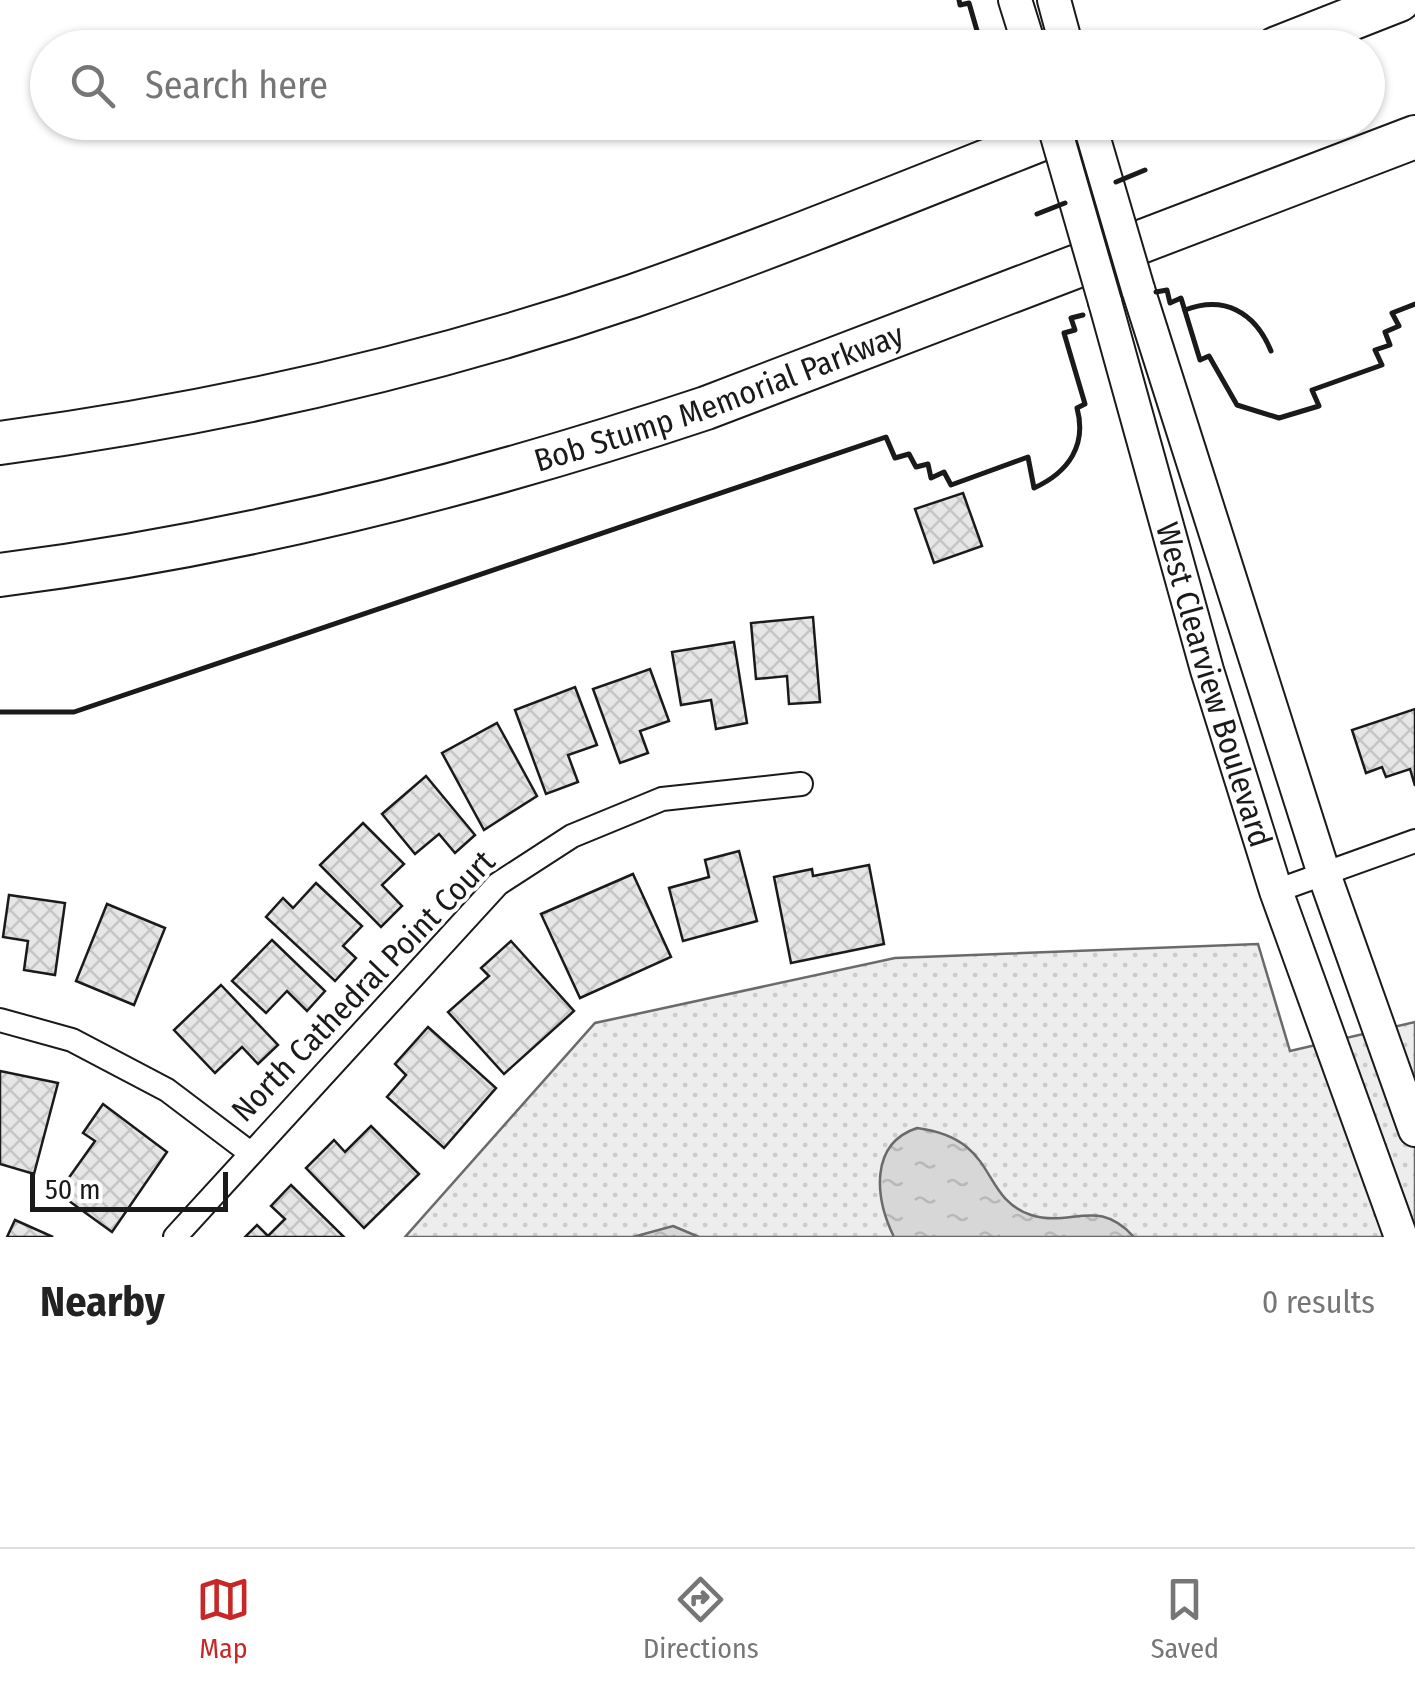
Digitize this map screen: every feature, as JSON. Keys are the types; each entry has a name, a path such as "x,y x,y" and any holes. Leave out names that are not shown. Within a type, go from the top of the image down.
{"highway":[{"path":"1323,30 1399,0"},
{"name":"Bob Stump Memorial Parkway","path":"0,575 170,551 270,531 411,498 599,444 706,408 1415,137"},
{"path":"0,444 132,423 330,382 555,320 700,271 1040,140"}],"street":[{"path":"1015,0 1024,30"},
{"path":"1054,0 1062,30"},
{"name":"West Clearview Boulevard","path":"1058,140 1207,670 1276,891 1401,1237"},
{"name":"West Clearview Boulevard","path":"1092,140 1324,874 1415,1130"},
{"name":"North Cathedral Point Court","path":"176,1237 248,1152 498,884 572,836 662,799 801,784"},
{"path":"1276,891 1415,841"},
{"path":"0,1020 72,1040 167,1090 248,1152"}],"shaded area":[{"path":"1258,944 1290,1051 1415,1022 1415,1237 405,1237 595,1023 895,958"}],"water":[{"path":"917,1128 944,1134 962,1144 976,1156 1014,1207 1046,1218 1108,1218 1134,1237 894,1237 883,1206 880,1174 890,1146"},
{"path":"673,1226 699,1237 633,1237"}],"building":[{"path":"963,493 982,546 934,563 915,509"},
{"path":"813,617 820,702 789,704 787,676 756,679 751,623"},
{"path":"734,642 747,723 716,729 711,700 681,705 672,652"},
{"path":"650,669 669,721 640,731 648,753 620,763 593,689"},
{"path":"575,687 597,745 568,755 578,782 546,794 515,710"},
{"path":"1415,709 1415,786 1410,769 1386,777 1382,767 1366,773 1352,730"},
{"path":"497,723 537,796 484,830 442,753"},
{"path":"426,776 475,835 455,853 439,834 415,854 382,814"},
{"path":"363,823 404,864 382,885 402,906 381,927 320,865"},
{"path":"739,851 757,921 683,941 669,888 709,877 705,860"},
{"path":"869,865 884,944 791,963 774,877 812,869 813,876"},
{"path":"633,874 671,957 580,998 541,914"},
{"path":"316,883 362,926 343,946 356,958 335,981 266,917 283,898 293,908"},
{"path":"9,895 65,903 55,975 24,970 28,941 3,937"},
{"path":"107,904 165,928 134,1005 76,981"},
{"path":"272,940 325,991 307,1011 287,991 266,1013 232,981"},
{"path":"511,941 574,1011 504,1074 448,1012 489,976 481,968"},
{"path":"221,985 278,1045 258,1064 242,1047 215,1073 174,1030"},
{"path":"428,1027 496,1088 444,1148 387,1097 406,1075 395,1064"},
{"path":"0,1071 58,1083 34,1174 0,1164"},
{"path":"103,1104 167,1152 112,1232 58,1193 95,1141 83,1133"},
{"path":"371,1126 419,1174 364,1228 306,1168 334,1140 345,1152"},
{"path":"291,1185 344,1237 245,1237 257,1225 268,1236 285,1219 271,1206"},
{"path":"15,1220 53,1237 7,1237"}],"wall":[{"path":"959,0 960,5 969,3 977,30"},
{"path":"1116,182 1145,170"},
{"path":"1037,214 1065,203"},
{"path":"1156,292 1167,290 1170,303 1181,298 1200,360 1209,356 1237,405 1279,418 1319,406 1312,390 1382,365 1375,350 1390,345 1385,332 1399,326 1392,313 1415,304"},
{"path":"1185,310 1213,305 1237,310 1256,326 1271,351"},
{"path":"0,712 74,712 886,437 895,458 909,454 916,467 928,464 931,478 944,472 951,485 1028,457 1034,488 1057,474 1077,445 1077,408 1085,404 1064,333 1075,330 1071,318 1083,315"}]}
